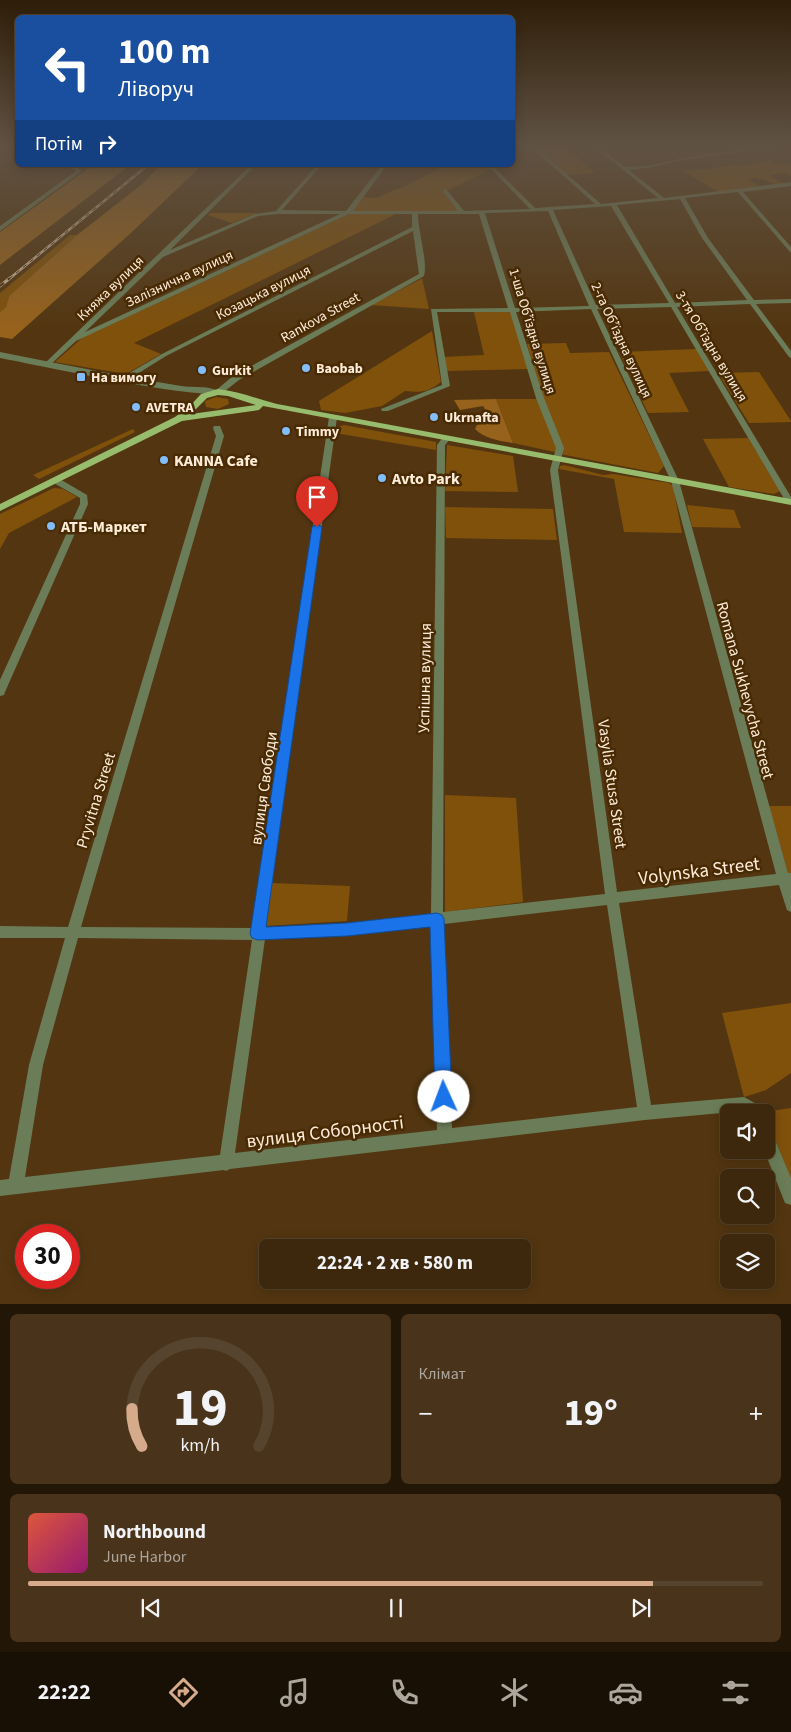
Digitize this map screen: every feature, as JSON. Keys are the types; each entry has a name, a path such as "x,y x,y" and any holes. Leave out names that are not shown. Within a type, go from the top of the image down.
{"main road":[{"path":"0,508 178,419 204,396 216,392 234,394 277,407 790,502"},
{"path":"231,411 240,403 234,394"},
{"path":"198,402 200,409 209,413"},
{"path":"178,419 209,413 220,414 246,408 277,407"}],"street":[{"path":"0,229 30,207"},
{"name":"Княжа вулиця","path":"48,364 211,207"},
{"path":"278,212 283,207"},
{"name":"Залізнична вулиця","path":"75,339 348,213 353,207"},
{"path":"458,207 462,212"},
{"path":"531,207 534,210"},
{"path":"162,255 257,215 278,212 415,214 576,207"},
{"name":"3-тя Обʼїздна вулиця","path":"615,207 790,502"},
{"path":"687,207 705,238 791,356"},
{"path":"753,207 791,251"},
{"name":"2-га Обʼїздна вулиця","path":"550,209 593,307 675,481"},
{"name":"1-ша Обʼїздна вулиця","path":"481,211 514,310 540,398 560,448 556,458"},
{"path":"415,214 415,228"},
{"name":"Rankova Street","path":"216,392 236,378 422,275 415,228"},
{"name":"Козацька вулиця","path":"123,379 164,355 415,228"},
{"path":"386,408 446,386 433,310 514,310 791,301"},
{"path":"0,355 123,379 188,390 216,392"},
{"path":"234,394 229,388 236,378"},
{"path":"188,390 198,402"},
{"name":"вулиця Свободи","path":"226,1163 334,417"},
{"name":"Pryvitna Street","path":"16,1185 36,1065 73,932 220,436 217,428"},
{"name":"Успішна вулиця","path":"445,1137 437,919 441,445 447,438"},
{"name":"Vasylia Stusa Street","path":"556,458 554,470 612,899 645,1113"},
{"path":"0,692 84,504 84,496 55,480"},
{"name":"Romana Sukhevycha Street","path":"675,481 787,879 791,906"},
{"name":"Volynska Street","path":"0,932 258,934 347,930 787,879"},
{"name":"вулиця Соборності","path":"0,1188 645,1113 720,1106"},
{"path":"775,1157 791,1197"}],"shaded area":[{"path":"35,207 76,207 0,265 0,232"},
{"path":"113,207 158,207 12,339 0,337 0,312 6,307 9,296 77,235"},
{"path":"356,207 457,207 460,211 352,212"},
{"path":"210,213 258,213 232,223 208,215"},
{"path":"349,214 396,214 134,343 161,354 126,374 55,362 82,338"},
{"path":"70,235 77,235 9,296 6,307 0,312 0,293"},
{"path":"422,278 429,309 371,305 419,280"},
{"path":"474,312 512,312 528,369 446,371 443,357 484,355"},
{"path":"432,331 441,382 424,391 405,391 382,406 345,413 321,410 319,401"},
{"path":"566,343 570,353 609,352 664,466 658,473 560,454 527,344"},
{"path":"696,349 709,371 669,373 689,412 648,413 619,352"},
{"path":"759,372 791,422 749,423 718,373"},
{"path":"216,397 228,399 229,404 218,409 206,407 205,401"},
{"path":"496,399 537,399 557,447 555,452 513,443"},
{"path":"496,399 513,443 488,437 475,429 477,425 492,420 483,406 460,410 454,400"},
{"path":"344,425 436,442 436,450 335,433 337,427"},
{"path":"133,429 135,432 39,479 33,475"},
{"path":"748,438 780,491 774,494 729,487 703,439"},
{"path":"447,445 513,456 518,492 445,491"},
{"path":"564,465 603,475 613,474 669,483 673,486 682,533 624,532 614,479 559,469 560,466"},
{"path":"54,488 63,489 77,497 9,533 0,549 0,514"},
{"path":"687,505 734,510 741,528 692,527"},
{"path":"445,507 553,509 557,540 446,538"},
{"path":"445,795 516,798 523,902 445,912"},
{"path":"769,806 791,806 791,873 788,873"},
{"path":"271,883 350,886 347,921 265,926"},
{"path":"791,1003 791,1073 766,1090 744,1097 722,1013"},
{"path":"791,1108 791,1179 775,1139 775,1110"}],"railway":[{"path":"9,279 97,207"},
{"path":"0,286 10,278"}],"place":[{"name":"Baobab","path":"306,368"},
{"name":"Gurkit","path":"202,370"},
{"name":"На вимогу","path":"81,377"},
{"name":"AVETRA","path":"136,407"},
{"name":"Ukrnafta","path":"434,417"},
{"name":"Timmy","path":"286,431"},
{"name":"KANNA Cafe","path":"164,460"},
{"name":"Avto Park","path":"382,478"},
{"name":"АТБ-Маркет","path":"51,526"}],"route":[{"path":"317,527 258,934 347,930 437,919 444,1097"}]}
